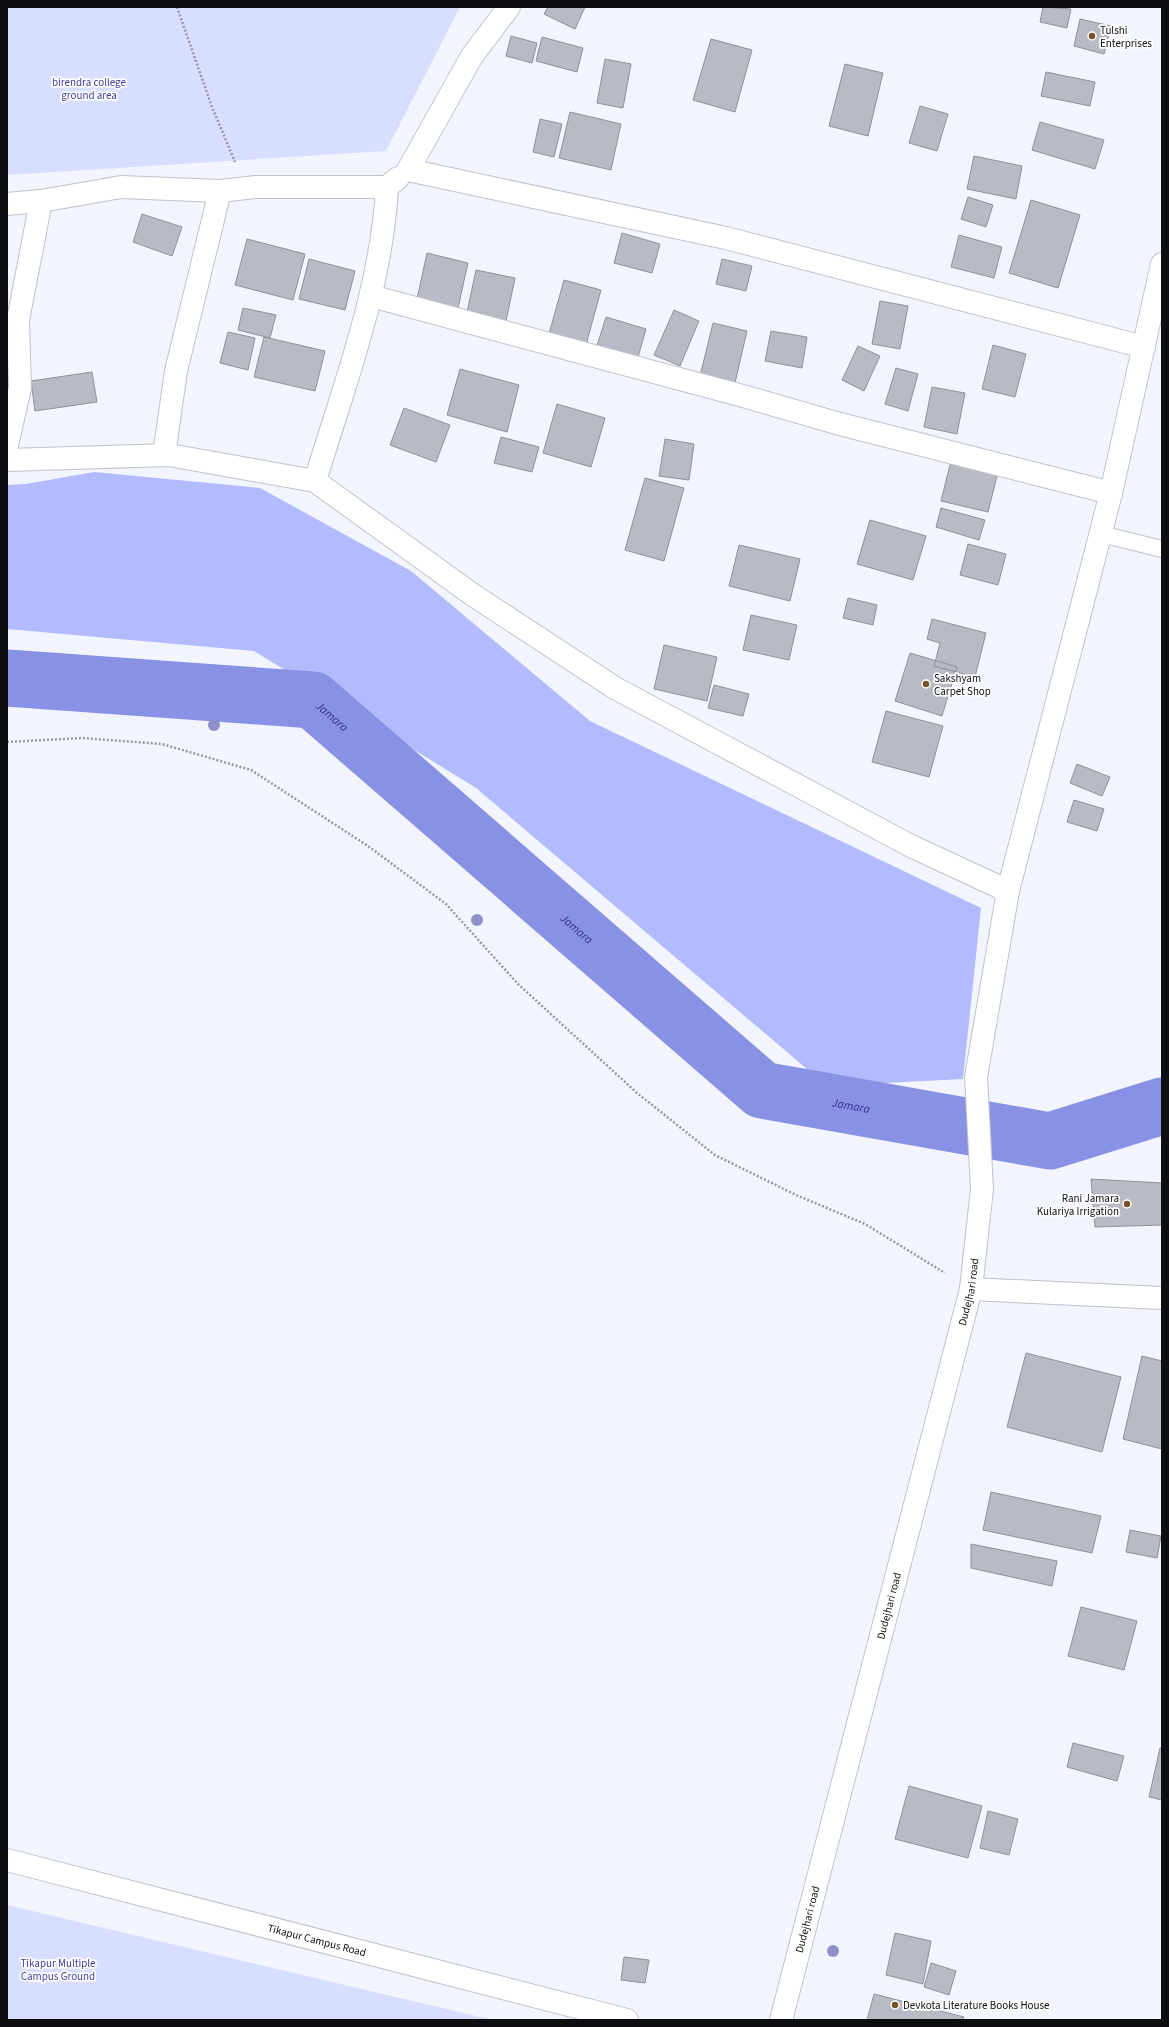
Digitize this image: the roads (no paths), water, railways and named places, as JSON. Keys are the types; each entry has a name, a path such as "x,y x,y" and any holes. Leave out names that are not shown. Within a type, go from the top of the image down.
{"street":[{"path":"7,204 41,201 121,187 220,191 256,188 387,187 408,170 472,56 509,7"},
{"path":"408,170 726,238 1144,347"},
{"path":"315,482 371,296 385,220 387,187"},
{"path":"164,455 176,371 220,191"},
{"path":"7,445 20,388 18,320 41,201"},
{"name":"Dudejhari road","path":"781,2020 971,1289 982,1189 976,1077 1008,890 1101,534 1162,264"},
{"path":"371,296 736,394 840,424 1111,493"},
{"path":"7,460 164,455 315,482 473,595 615,688 911,846 1008,890"},
{"path":"971,1289 1162,1298"},
{"name":"Tikapur Campus Road","path":"7,1860 627,2020"}],"lane":[{"path":"1101,534 1162,549"}],"waterway":[{"name":"Jamara","path":"7,678 313,700 762,1090 1050,1141 1162,1106"}],"place":[{"name":"Tulshi Enterprises","path":"1092,36"},
{"name":"Sakshyam Carpet Shop","path":"926,684"},
{"name":"Rani Jamara Kulariya Irrigation","path":"1127,1204"},
{"name":"Devkota Literature Books House","path":"895,2005"}],"park label":[{"name":"birendra college ground area","path":"89,88"},
{"name":"Tikapur Multiple Campus Ground","path":"58,1969"}]}
